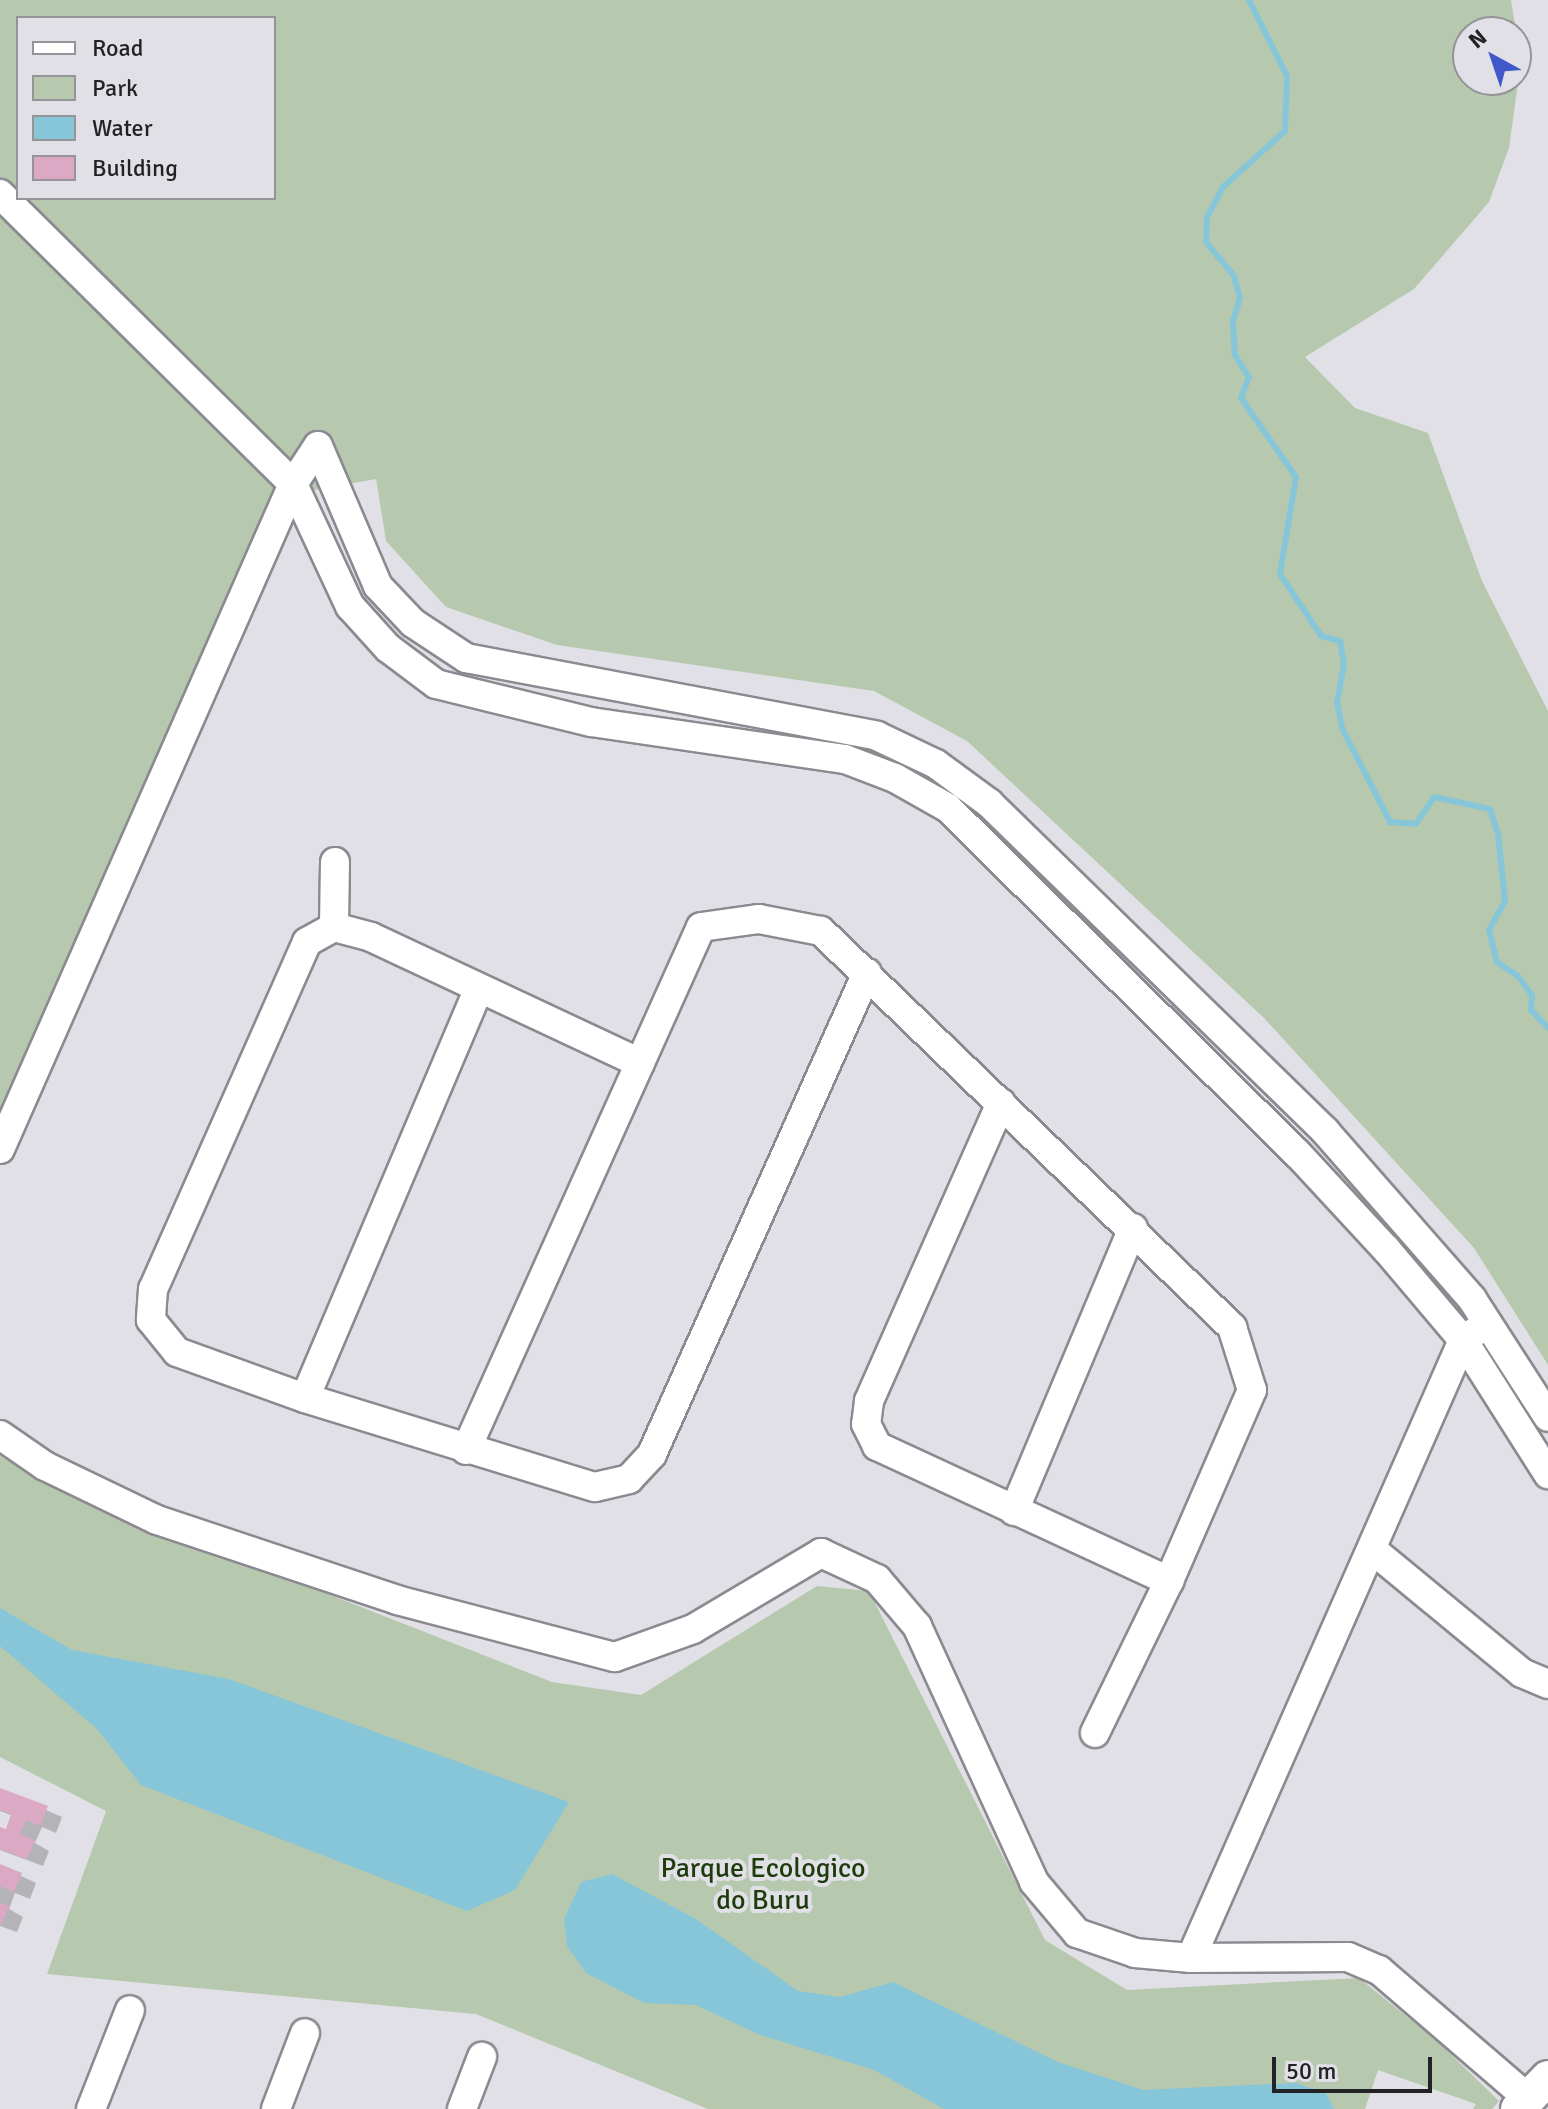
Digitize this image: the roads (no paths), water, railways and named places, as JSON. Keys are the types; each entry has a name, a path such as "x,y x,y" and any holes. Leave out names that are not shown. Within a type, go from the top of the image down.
{"street":[{"path":"0,194 293,484 350,606 388,648 436,684 591,722 723,737 845,759 895,778 948,808 1297,1153 1463,1340 1548,1474"},
{"path":"0,1149 293,484 318,446 378,586 413,623 466,658 877,736 936,764 1044,854 1325,1131 1472,1299 1548,1417"},
{"path":"334,927 335,862"},
{"path":"466,1450 701,927 759,919 821,931 1133,1228 1232,1327 1252,1390 1169,1581 1095,1733"},
{"path":"640,1063 478,990 371,937 334,927 307,942 153,1289 151,1320 177,1352 305,1398 466,1450 595,1487 629,1479 652,1454 867,973"},
{"path":"305,1398 478,990"},
{"path":"1001,1103 869,1401 866,1424 877,1446 1169,1581"},
{"path":"1014,1511 1133,1228"},
{"path":"1191,1958 1374,1551 1463,1340 1487,1324"},
{"path":"0,1435 45,1466 157,1520 397,1600 615,1657 693,1629 821,1553 877,1579 917,1626 1034,1882 1077,1933 1135,1953 1191,1958 1348,1957 1379,1970 1531,2095"},
{"path":"1374,1551 1522,1673 1548,1684"},
{"path":"91,2109 130,2010"},
{"path":"276,2109 305,2033"},
{"path":"462,2109 482,2057"}],"water":[{"path":"0,1608 72,1650 229,1679 569,1802 515,1890 467,1911 141,1785 96,1728 0,1646"},
{"path":"612,1874 696,1919 798,1991 840,1997 893,1982 1058,2062 1143,2090 1296,2083 1326,2093 1334,2109 944,2109 874,2070 760,2035 696,2005 644,2003 586,1973 567,1946 564,1919 581,1882"}],"waterway":[{"path":"1249,0 1287,76 1285,131 1223,187 1207,217 1206,242 1234,276 1240,298 1233,321 1235,355 1249,377 1241,398 1296,477 1280,574 1321,636 1340,641 1344,664 1337,702 1342,728 1390,822 1416,824 1434,797 1490,809 1498,833 1505,901 1489,930 1497,962 1518,976 1532,995 1531,1010 1548,1028"}],"park label":[{"name":"Parque Ecologico do Buru","path":"763,1884"}]}
